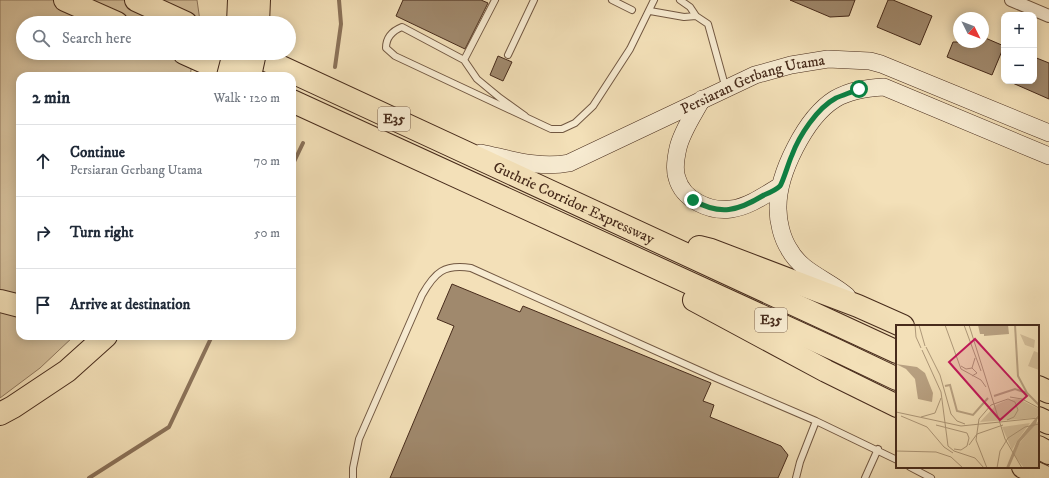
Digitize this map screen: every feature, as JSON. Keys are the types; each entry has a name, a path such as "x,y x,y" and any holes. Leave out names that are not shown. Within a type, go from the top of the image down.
{"highway":[{"path":"136,0 171,16"},
{"path":"239,16 240,0"},
{"path":"258,16 259,0"},
{"path":"71,3 101,16"},
{"path":"200,60 226,72"},
{"path":"229,72 232,60"},
{"path":"251,72 253,60"},
{"name":"Guthrie Corridor Expressway","path":"266,60 292,72"},
{"name":"Guthrie Corridor Expressway","path":"296,74 896,352"},
{"name":"Guthrie Corridor Expressway","path":"296,103 896,379"},
{"path":"666,245 685,244 711,250 858,306 901,325"},
{"path":"644,262 657,278 673,290 826,371 896,406"},
{"path":"0,301 16,305"},
{"path":"0,414 67,371 102,340"},
{"path":"1039,387 1049,392"},
{"path":"1039,418 1049,423"},
{"path":"1039,448 1049,453"},
{"path":"1025,468 1047,478"}],"main road":[{"name":"Persiaran Gerbang Utama","path":"458,148 542,166 556,166 569,163 702,99 756,75 791,65 828,59 870,61 881,64 1049,133"},
{"path":"858,306 844,294 808,270 796,259 789,250 783,236 778,209 780,186 794,149 815,117 836,98 859,89 884,87 1049,156"},
{"path":"702,99 678,147 676,178 682,189 693,200 705,207 720,210 732,209 748,204 780,186"}],"street":[{"path":"1011,0 1049,16"}],"lane":[{"path":"464,60 495,0"},
{"path":"508,56 534,0"},
{"path":"612,0 632,10"},
{"path":"525,116 477,79 464,60 402,27 396,29 386,40 386,48 395,56 551,129 562,129 575,123 594,106 630,49 650,11 654,0"},
{"path":"680,0 690,7 696,16 708,24 726,88"},
{"path":"650,11 684,17 696,16"},
{"path":"353,478 353,468 359,438 422,295 428,285 442,271 457,266 471,268 716,378 816,421 878,449 896,459"},
{"path":"796,478 800,462 816,421"},
{"path":"865,478 878,449"},
{"path":"912,468 931,478"}],"shaded area":[{"path":"0,0 197,0 199,16 16,16 16,60 193,60 191,72 16,72 16,340 70,340 40,368 0,398"}],"building":[{"path":"403,0 481,0 488,3 465,49 396,16"},
{"path":"790,0 855,0 849,16 830,17"},
{"path":"888,0 893,0 932,16 920,45 877,27"},
{"path":"989,40 1001,45 1001,53 992,75 947,57 953,42 953,48 989,48"},
{"path":"498,56 512,62 503,81 490,75"},
{"path":"1037,58 1049,63 1049,99 1015,84 1037,84"},
{"path":"452,284 520,312 523,306 711,383 703,401 714,405 710,417 781,446 788,455 778,478 390,478 454,326 437,319"}],"waterway":[{"path":"335,67 341,24 339,0"},
{"path":"296,158 303,143"},
{"path":"89,478 169,427 210,340"}],"route":[{"path":"693,200 705,207 720,210 732,209 748,204 780,186 794,149 815,117 836,98 859,89"}]}
